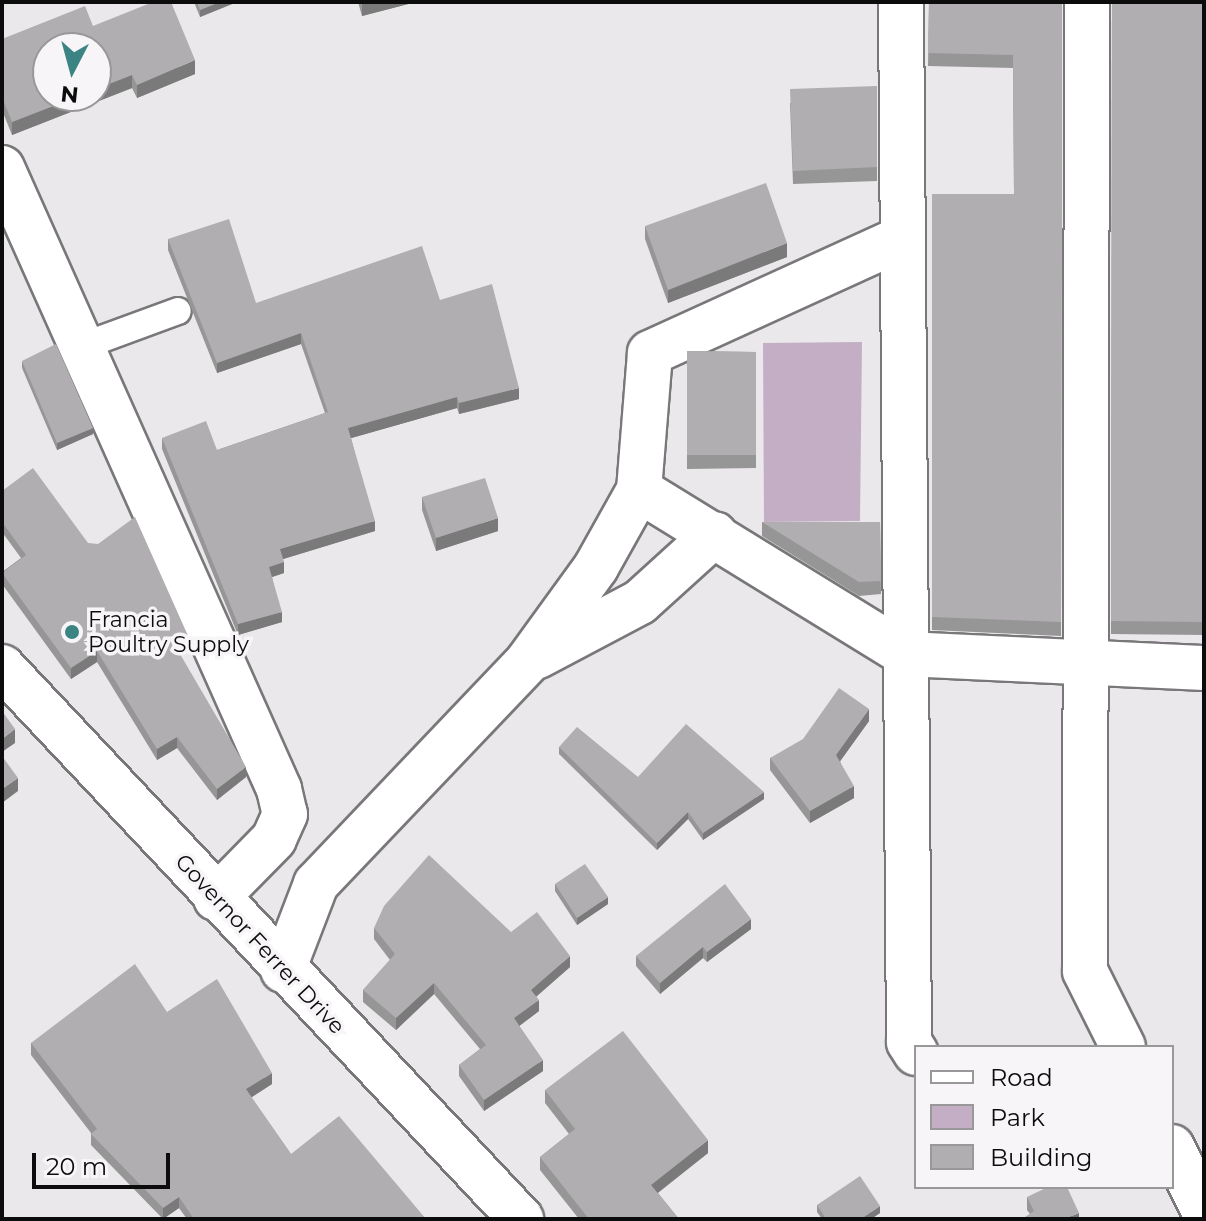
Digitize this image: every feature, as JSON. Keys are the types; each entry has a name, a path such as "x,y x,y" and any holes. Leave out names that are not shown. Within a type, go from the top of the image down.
{"street":[{"path":"901,2 898,240 909,1042 914,1050"},
{"path":"1087,2 1085,971 1122,1045"},
{"path":"2,168 285,814 274,839 216,898"},
{"path":"283,970 316,884 528,661 639,490 650,353 898,240"},
{"path":"639,490 906,654 1084,667 1204,668"},
{"path":"528,661 640,602 715,534"},
{"name":"Governor Ferrer Drive","path":"2,667 283,970 521,1219"},
{"path":"1174,1151 1204,1211"}],"lane":[{"path":"80,347 178,311"}],"green space":[{"path":"862,342 860,521 764,522 763,343"}],"building":[{"path":"153,2 171,2 195,60 137,85 132,75 112,83 112,32 32,32 32,112 38,112 12,122 2,97 2,39 85,6 93,26"},
{"path":"197,2 220,2 200,10"},
{"path":"929,2 1062,2 1061,622 932,617 932,194 1014,194 1013,55 928,53"},
{"path":"1112,2 1204,2 1204,622 1111,621"},
{"path":"877,86 877,167 793,171 790,89"},
{"path":"766,183 787,243 668,290 645,226"},
{"path":"229,219 256,303 422,246 440,300 492,284 519,388 459,403 457,397 348,428 375,521 280,549 284,562 269,567 282,612 238,624 162,438 206,421 217,450 328,412 301,333 217,363 168,239"},
{"path":"56,344 93,428 57,443 22,361"},
{"path":"687,351 756,352 756,455 687,455"},
{"path":"33,468 88,543 98,544 135,517 189,638 173,642 246,767 217,789 177,737 157,749 97,651 71,668 2,573 26,555 2,522 2,491"},
{"path":"485,478 498,518 436,538 422,497"},
{"path":"762,522 880,522 881,581 859,582"},
{"path":"839,688 869,709 836,755 854,786 810,811 770,758 803,739"},
{"path":"2,711 15,729 2,739"},
{"path":"686,724 764,792 703,833 688,812 657,843 559,747 577,727 638,777"},
{"path":"2,756 18,778 2,789"},
{"path":"429,855 511,932 537,912 570,956 531,990 539,1000 514,1018 543,1060 484,1100 459,1065 486,1045 434,983 396,1018 363,990 395,954 374,928 384,906"},
{"path":"585,864 608,897 577,918 555,884"},
{"path":"725,884 751,919 707,952 703,947 660,983 636,956"},
{"path":"135,964 167,1012 217,979 272,1073 246,1089 291,1154 339,1116 426,1219 194,1219 179,1197 163,1208 91,1134 97,1129 31,1043"},
{"path":"623,1031 708,1140 651,1185 679,1219 589,1219 540,1157 575,1129 545,1090"},
{"path":"860,1176 880,1206 861,1219 826,1219 817,1205"},
{"path":"1044,1189 1068,1189 1079,1213 1069,1217 1071,1219 1022,1219 1034,1211 1027,1197"}],"place":[{"name":"Francia Poultry Supply","path":"72,632"}]}
